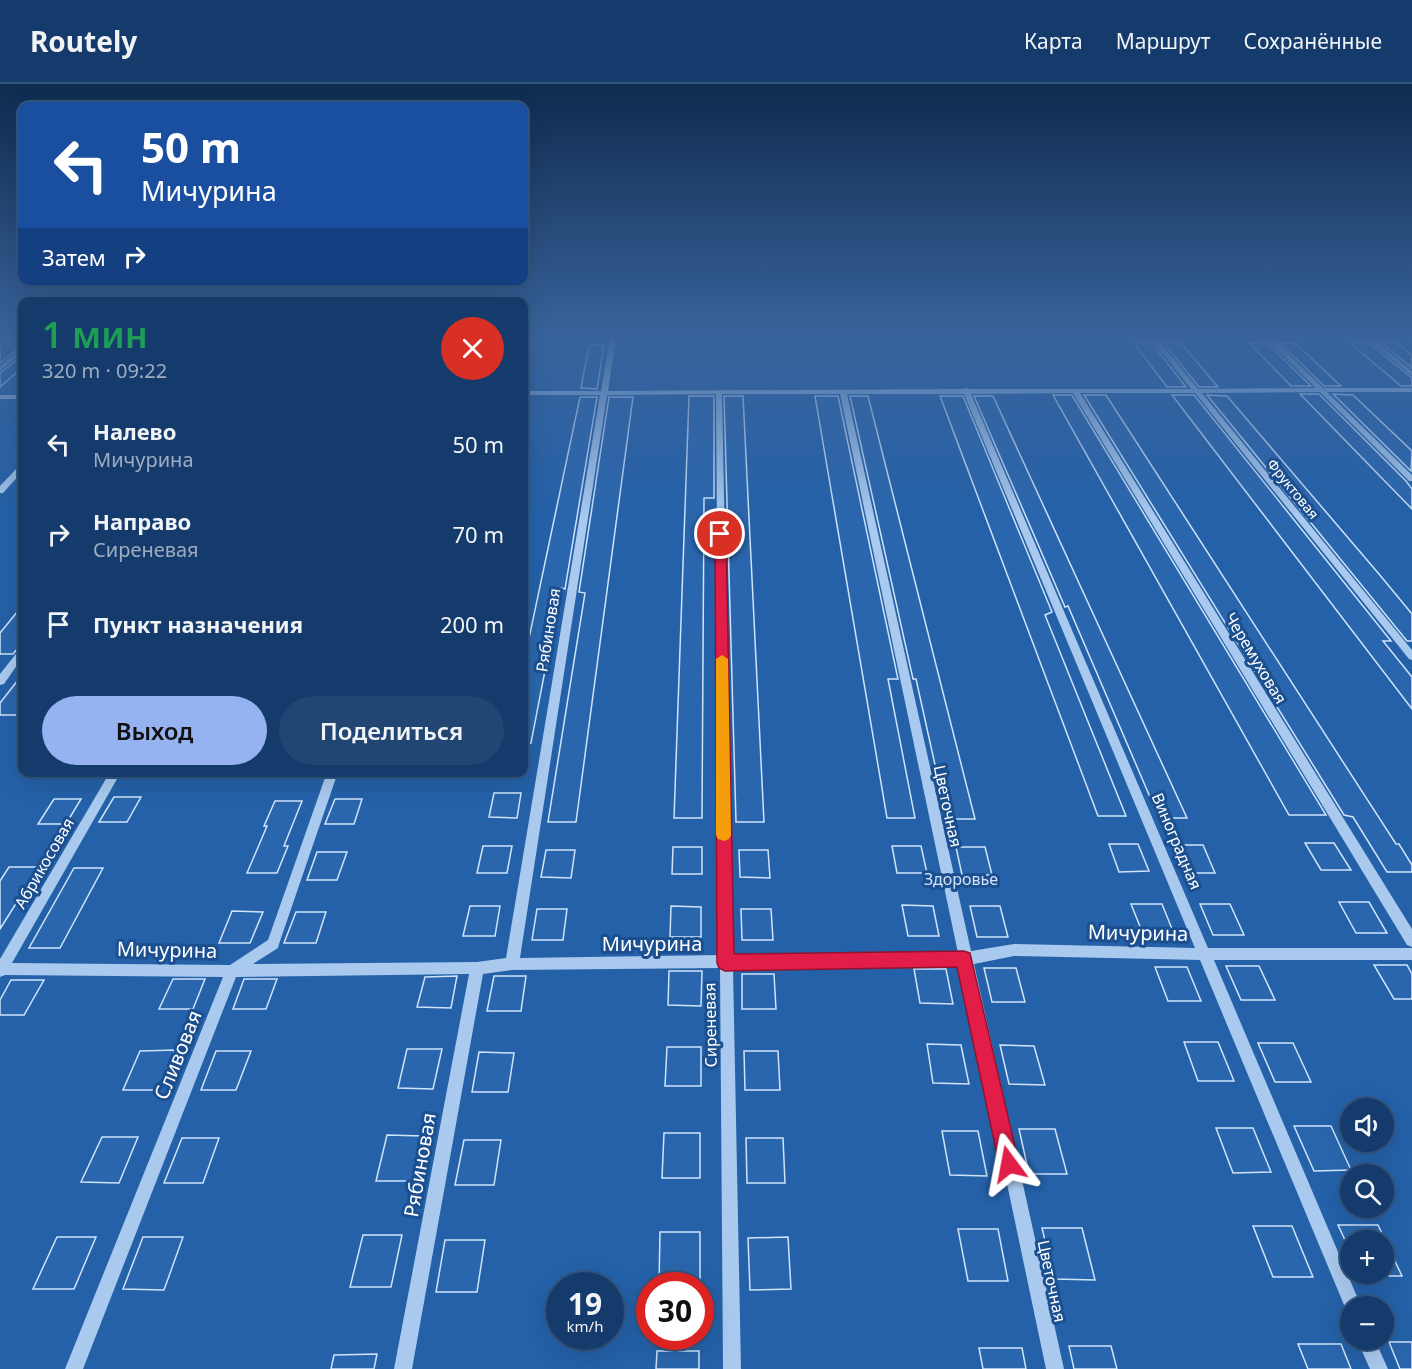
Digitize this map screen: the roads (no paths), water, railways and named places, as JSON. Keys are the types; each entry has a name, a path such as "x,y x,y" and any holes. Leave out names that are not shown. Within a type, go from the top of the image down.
{"street":[{"path":"0,397 18,397"},
{"name":"Рябиновая","path":"512,964 604,397"},
{"name":"Сиреневая","path":"719,397 732,1369"},
{"name":"Цветочная","path":"844,397 1054,1369"},
{"name":"Виноградная","path":"969,397 1349,1296"},
{"name":"Черемуховая","path":"1079,397 1412,941"},
{"name":"Фруктовая","path":"1201,397 1412,657"},
{"path":"1329,397 1412,479"},
{"path":"0,490 18,472"},
{"path":"0,681 18,657"},
{"name":"Абрикосовая","path":"0,969 113,777"},
{"path":"232,970 273,944 331,777"},
{"name":"Мичурина","path":"0,969 477,968 512,964 964,959 1014,950 1204,954 1412,954"},
{"name":"Рябиновая","path":"404,1369 477,968"},
{"name":"Сливовая","path":"74,1369 232,970"},
{"path":"1370,1350 1379,1369"}],"park label":[{"name":"Здоровье","path":"961,879"}]}
